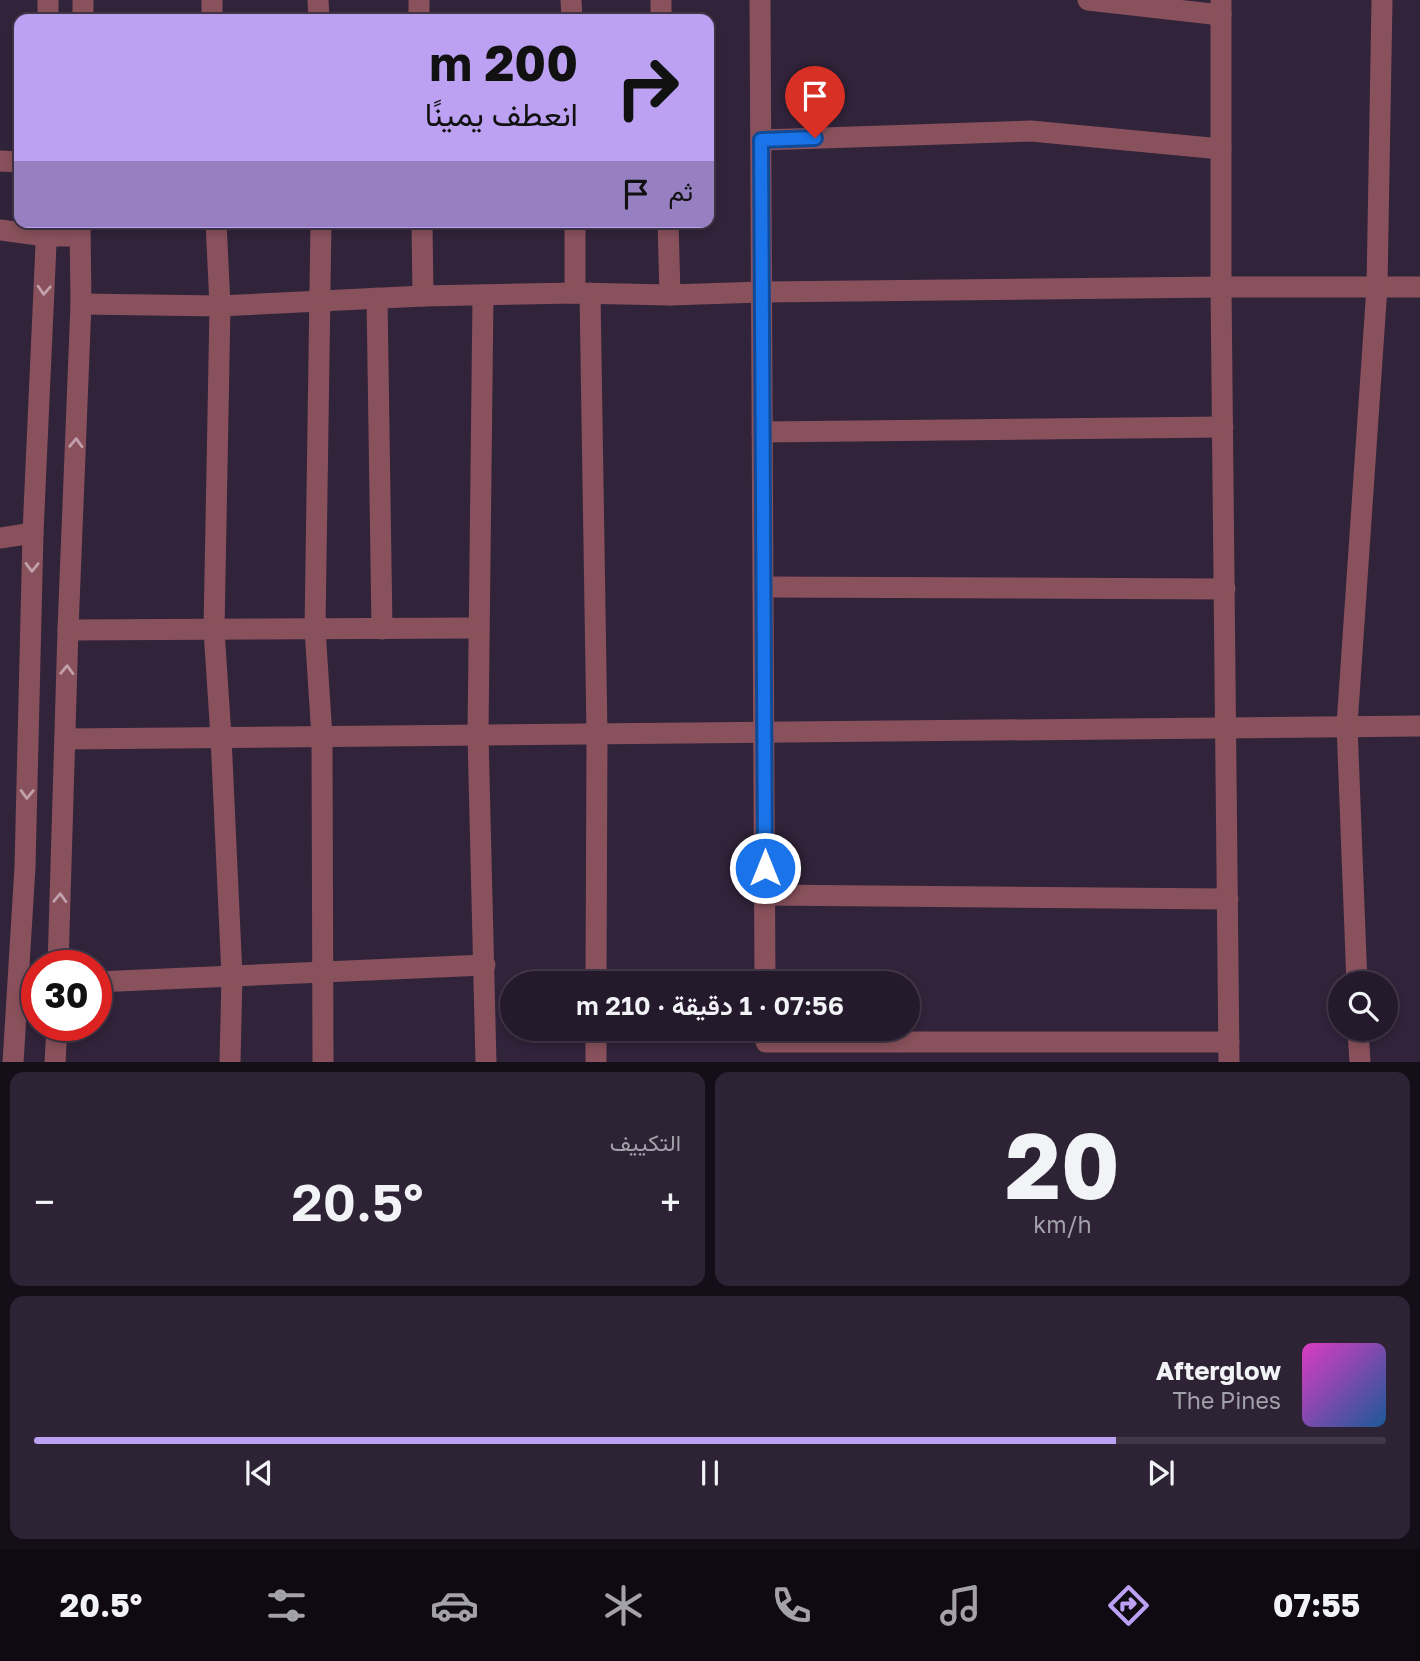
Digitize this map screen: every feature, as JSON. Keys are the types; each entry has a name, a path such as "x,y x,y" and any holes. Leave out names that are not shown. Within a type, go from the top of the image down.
{"street":[{"path":"760,0 765,971"},
{"path":"766,1044 1229,1052 1221,287 1221,8 1088,0"},
{"path":"1356,971 1347,725 1377,287 1382,0"},
{"path":"761,140 1031,131 1220,149"},
{"path":"216,228 220,306 214,629 222,737 232,976 230,1062"},
{"path":"321,228 315,629 322,737 323,1062"},
{"path":"422,228 423,296"},
{"path":"576,228 582,293 597,734 596,971"},
{"path":"668,228 670,295"},
{"path":"13,1062 25,867 33,533 47,229"},
{"path":"0,230 80,229 82,304 68,630 58,950"},
{"path":"82,304 220,306 423,296 582,293 670,295 1221,287 1420,287"},
{"path":"483,295 478,735 486,1062"},
{"path":"377,298 382,629"},
{"path":"762,432 1223,427"},
{"path":"0,538 33,533"},
{"path":"763,587 1224,589"},
{"path":"68,630 479,628"},
{"path":"65,739 1420,726"},
{"path":"765,895 1227,899"},
{"path":"112,981 485,965"},
{"path":"55,1062 56,1041"},
{"path":"596,1041 596,1062"},
{"path":"1359,1041 1360,1062"}],"route":[{"path":"765,868 761,140 815,138"}]}
